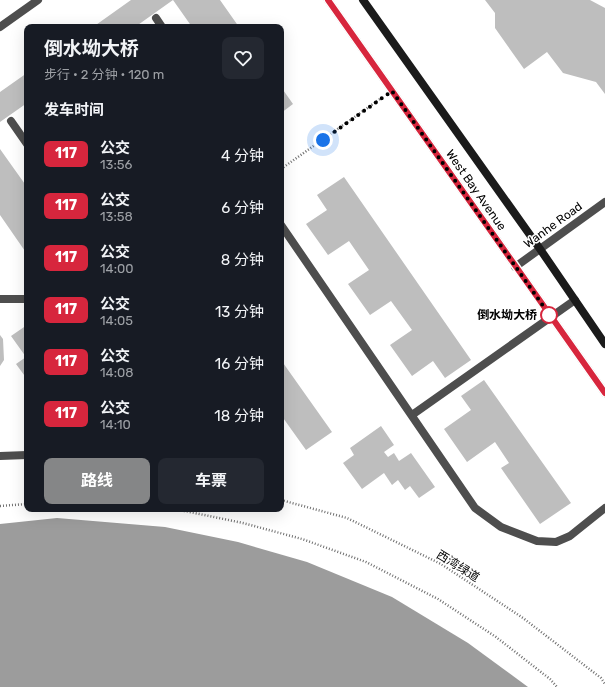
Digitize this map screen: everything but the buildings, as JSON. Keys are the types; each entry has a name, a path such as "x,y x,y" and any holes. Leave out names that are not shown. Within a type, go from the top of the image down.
{"main road":[{"name":"West Bay Avenue","path":"328,0 605,393"},
{"name":"West Bay Avenue","path":"363,0 540,249 605,344"}],"street":[{"path":"0,27 38,0"},
{"path":"156,18 160,24"},
{"path":"11,121 24,140"},
{"name":"Wanhe Road","path":"515,267 605,202"},
{"path":"284,229 475,508 501,527 536,541 556,542 570,536 605,508"},
{"path":"0,299 24,299"},
{"path":"412,415 575,300"},
{"path":"0,456 24,455"}],"path":[{"path":"284,167 392,91"},
{"name":"西湾绿道","path":"284,501 347,518 441,564 522,618 600,678 605,684"},
{"path":"0,506 24,504"},
{"path":"190,512 243,523 302,539 366,562 438,599 496,637 550,679 557,687"}],"shaded area":[{"path":"57,518 165,527 238,542 307,562 392,597 468,643 528,687 0,687 0,524"}],"bus line":[{"name":"117","path":"328,0 605,393"}],"place":[{"name":"倒水坳大桥","path":"549,315"}],"route":[{"path":"323,140 392,91 551,317 549,315"}]}
